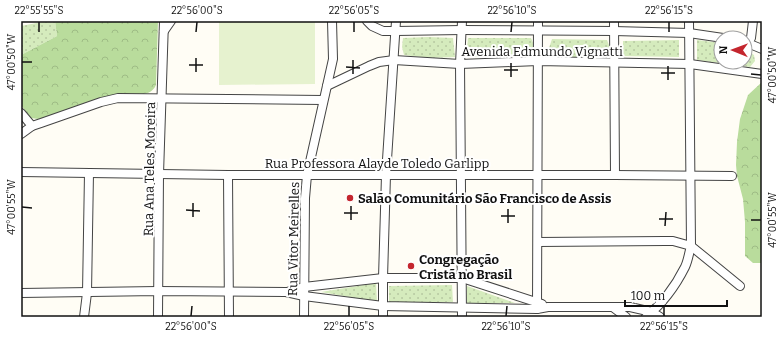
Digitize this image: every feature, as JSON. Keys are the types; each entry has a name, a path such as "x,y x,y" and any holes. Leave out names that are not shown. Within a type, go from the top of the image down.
{"street":[{"name":"Rua Ana Teles Moreira","path":"158,317 164,21"},
{"path":"164,31 171,21"},
{"name":"Rua Vitor Meirelles","path":"304,317 305,198 307,175 333,59 332,21"},
{"name":"Avenida Edmundo Vignatti","path":"367,21 372,26 383,31 614,31 689,33 713,37"},
{"path":"383,317 386,175 396,21"},
{"path":"462,21 460,64 462,317"},
{"path":"537,306 538,21"},
{"path":"614,21 615,175"},
{"path":"649,314 672,289 686,266 691,246 689,21"},
{"name":"Avenida Edmundo Vignatti","path":"327,86 379,62 394,60 460,64 538,61 690,64 762,74"},
{"path":"21,134 32,126 101,102 118,98 323,100"},
{"path":"21,113 32,126"},
{"name":"Rua Professora Alayde Toledo Garlipp","path":"21,172 228,175 462,174 732,176"},
{"path":"84,317 87,293 89,173"},
{"path":"228,175 229,317"},
{"path":"538,242 669,241 691,246 740,286"},
{"path":"286,292 304,287 383,278 462,278 537,306"},
{"path":"21,293 158,291 286,292 304,296 383,306 630,307 660,317"},
{"path":"614,308 626,317"}],"green space":[{"path":"55,21 57,36 21,55 21,26"},
{"path":"55,21 158,21 156,85 150,92 145,94 120,94 101,98 46,118 31,118 21,105 21,55 57,36"},
{"path":"219,21 315,21 315,84 219,85"},
{"path":"403,38 453,38 455,57 429,58 404,55 402,47"},
{"path":"468,38 531,38 535,47 532,56 469,57 467,48"},
{"path":"552,39 607,40 610,48 609,57 550,58 549,48"},
{"path":"679,40 679,57 623,56 623,41"},
{"path":"697,40 713,42 713,62 697,60"},
{"path":"753,54 754,55 755,61 753,63"},
{"path":"762,82 762,263 753,263 745,256 743,199 737,176 736,165 737,142 740,119 748,95"},
{"path":"376,283 377,302 321,292"},
{"path":"452,285 453,302 389,302 389,286"},
{"path":"467,286 515,303 467,303"}],"place":[{"name":"Salão Comunitário São Francisco de Assis","path":"350,198"},
{"name":"Congregação Cristã no Brasil","path":"411,266"}]}
